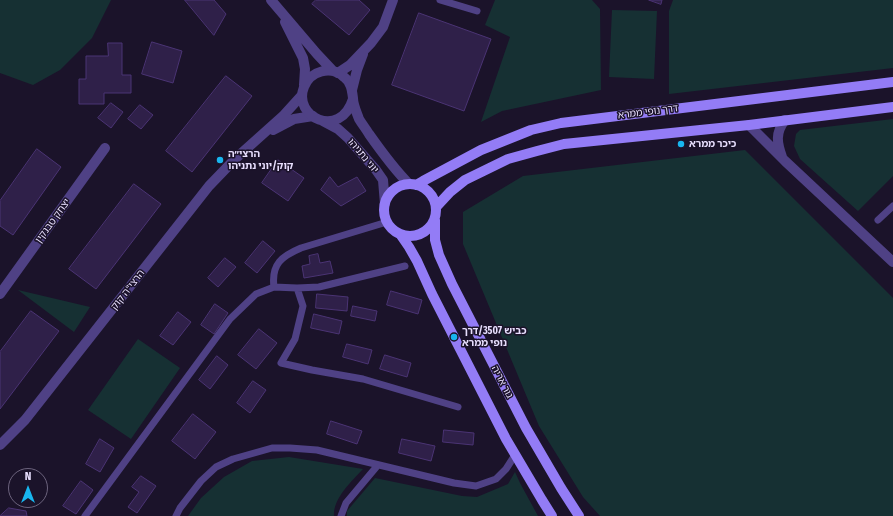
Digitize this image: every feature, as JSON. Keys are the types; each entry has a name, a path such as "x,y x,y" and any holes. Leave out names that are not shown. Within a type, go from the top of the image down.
{"main road":[{"name":"דרך נופי ממרא","path":"412,184 423,181 481,150 531,130 561,123 893,82"},
{"path":"437,206 450,192 465,180 508,159 564,144 749,125 893,107"},
{"path":"412,184 423,187 430,192 437,206 437,213 431,227 425,233 408,237 400,234 390,227 384,213 385,204 393,190 401,186 412,184"},
{"name":"גור אריה","path":"435,220 435,240 439,255 452,284 526,428 579,516"},
{"path":"400,234 417,261 432,294 506,439 552,516"}],"street":[{"path":"304,85 313,74 326,70 336,72 350,65 371,43 383,27 393,0"},
{"path":"273,2 303,58 305,69 302,101 308,112 317,118 328,121 335,120 342,117 347,112 350,106 357,70 364,51"},
{"path":"273,2 317,54 336,72 344,77 349,83 352,95"},
{"name":"הרצי\"ה קוק","path":"0,445 25,420 209,186 283,116 302,95"},
{"name":"יוני נתניהו","path":"352,95 360,119 378,146 399,173 412,184"},
{"name":"יוני נתניהו","path":"317,118 338,129 348,138 376,170 383,180 385,204"},
{"name":"הרצי\"ה קוק","path":"259,138 294,119 317,118"},
{"path":"782,159 778,134 780,126 785,120"},
{"path":"749,125 782,159 893,262"},
{"name":"יצחק טבנקין","path":"0,294 105,148"}],"lane":[{"path":"440,0 477,11"},
{"path":"878,220 893,206"},
{"path":"274,287 273,278 276,268 282,258 291,252 387,222"},
{"path":"85,516 230,319 256,294 274,287 319,287 405,266"},
{"path":"297,288 302,306 295,339 281,363 363,379 458,406"},
{"path":"176,516 180,508 201,481 216,467 233,459 272,448 317,450 454,483 476,486 496,479 506,469 515,454"},
{"path":"341,516 346,503 378,465"}],"green space":[{"path":"0,0 111,0 92,38 60,70 33,85 0,73"},
{"path":"495,0 592,0 600,9 601,90 502,111 481,122 510,37 485,25"},
{"path":"673,0 893,0 893,68 669,94 669,11"},
{"path":"612,10 657,11 654,79 609,77"},
{"path":"893,119 893,176 858,211 800,159 794,146 796,134 800,130"},
{"path":"745,150 893,298 893,516 600,516 583,497 539,426 463,244 463,212 523,176"},
{"path":"18,290 90,307 74,332"},
{"path":"138,339 180,368 131,439 88,410"},
{"path":"289,457 363,469 340,496 334,516 188,516 201,498 224,477 252,461"},
{"path":"515,472 538,516 347,516 347,511 375,478 462,496 477,497 508,484"}],"building":[{"path":"185,0 214,0 226,14 214,35"},
{"path":"316,0 359,0 370,10 349,35 312,4"},
{"path":"649,0 662,0 661,4"},
{"path":"419,13 491,39 464,111 392,85"},
{"path":"152,42 182,51 173,83 142,74"},
{"path":"108,43 122,43 122,75 131,75 131,93 104,93 104,104 79,104 79,79 86,79 86,56 108,56"},
{"path":"226,76 252,96 192,172 166,151"},
{"path":"111,103 123,112 111,128 98,118"},
{"path":"140,105 153,115 141,129 128,119"},
{"path":"37,149 61,167 13,235 0,226 0,201"},
{"path":"278,160 304,178 288,201 262,183"},
{"path":"330,177 338,187 357,177 366,191 341,206 321,190"},
{"path":"134,184 161,204 96,289 69,269"},
{"path":"263,241 275,251 257,273 245,263"},
{"path":"318,254 320,263 330,261 333,273 304,278 302,266 310,264 309,256"},
{"path":"225,258 236,267 218,287 208,278"},
{"path":"391,291 422,300 418,314 387,305"},
{"path":"317,294 348,297 347,311 316,308"},
{"path":"215,304 228,313 214,334 201,325"},
{"path":"353,306 377,311 375,321 351,316"},
{"path":"31,311 59,331 0,409 0,352"},
{"path":"178,312 191,322 173,345 160,336"},
{"path":"314,314 342,321 339,334 311,328"},
{"path":"259,329 277,343 256,369 238,355"},
{"path":"347,344 372,350 368,364 343,357"},
{"path":"385,355 411,363 407,377 380,369"},
{"path":"217,356 228,365 210,389 199,380"},
{"path":"253,381 266,390 250,413 237,403"},
{"path":"193,414 216,432 195,459 172,441"},
{"path":"331,421 362,431 357,444 327,434"},
{"path":"444,430 474,433 473,445 443,442"},
{"path":"100,439 114,448 100,472 86,464"},
{"path":"402,439 435,446 431,461 399,453"},
{"path":"141,476 156,486 137,513 128,507 139,492 132,487"},
{"path":"81,481 93,490 76,514 63,506"},
{"path":"9,508 26,511 27,516 0,516"}],"place":[{"name":"כיכר ממרא","path":"681,144"},
{"name":"הרצי״ה קוק/יוני נתניהו","path":"220,160"},
{"name":"כביש 3507/דרך נופי ממרא","path":"454,337"}]}
